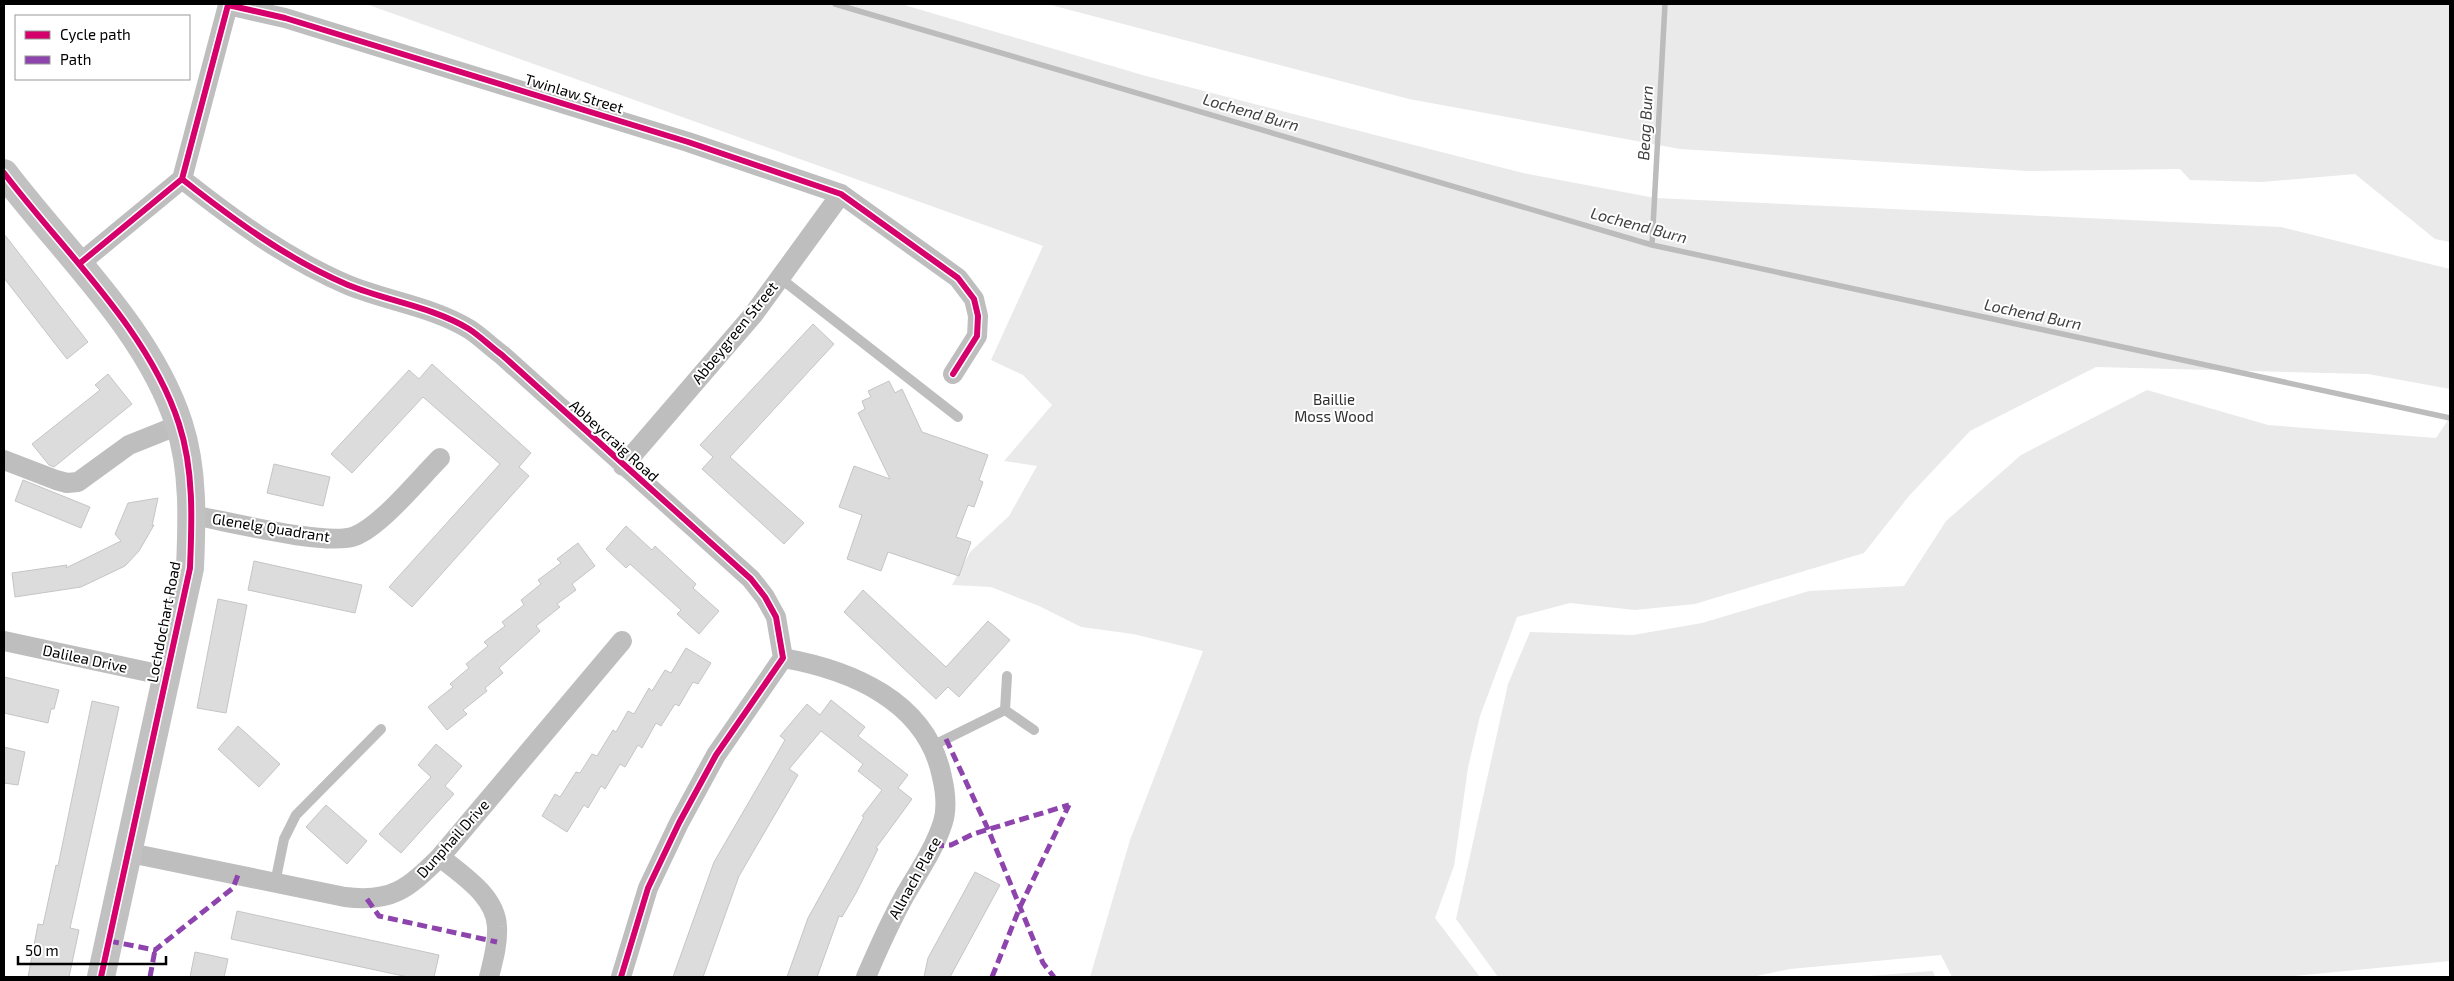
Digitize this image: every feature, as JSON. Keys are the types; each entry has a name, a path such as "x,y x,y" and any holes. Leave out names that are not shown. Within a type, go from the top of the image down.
{"street":[{"name":"Twinlaw Street","path":"182,180 228,5 285,18 688,142 842,194 958,278 974,299 978,316 977,336 953,374"},
{"name":"Lochdochart Road","path":"4,173 79,264 144,350 179,425 187,466 192,515 190,568 130,853 101,977"},
{"path":"79,264 182,180"},
{"name":"Abbeycraig Road","path":"182,180 243,227 308,266 350,285 440,316 468,329 502,355 751,579 765,597 776,617 783,658"},
{"name":"Abbeygreen Street","path":"624,466 753,315 842,194"},
{"path":"4,460 56,480 67,483 78,482 130,445 179,425"},
{"name":"Glenelg Quadrant","path":"192,515 330,540 355,536 372,526 440,458"},
{"name":"Dalilea Drive","path":"4,641 166,676"},
{"name":"Dunphail Drive","path":"130,853 345,897 378,898 395,893 411,885 440,857 622,641"},
{"path":"621,977 648,888 679,823 716,756 783,658"},
{"name":"Allnach Place","path":"783,658 836,670 865,682 887,696 909,714 932,746 940,764 944,788 944,819 934,846 886,930 866,977"},
{"path":"440,857 482,894 493,912 497,925 497,940 489,977"}],"lane":[{"path":"780,278 958,416"},
{"path":"1005,710 1007,676"},
{"path":"932,746 1005,710"},
{"path":"1005,710 1034,730"},
{"path":"275,883 284,839 296,815 381,729"}],"green space":[{"name":"Baillie Moss Wood","path":"366,4 901,4 1146,76 1523,173 1655,198 2281,227 2450,269 2450,389 2368,374 2096,367 1970,431 1909,496 1864,553 1695,604 1635,610 1570,603 1517,617 1480,716 1468,768 1454,866 1435,918 1480,977 1090,977 1130,840 1203,651 1133,634 1081,627 1039,606 991,587 952,585 970,552 1009,516 1037,466 1004,461 1052,405 1023,375 991,360 1043,246"},
{"path":"1047,4 2450,4 2450,242 2435,239 2355,174 2262,182 2190,180 2180,169 2028,171 1680,149 1409,99"},
{"path":"2147,390 2268,425 2436,438 2450,417 2450,961 2283,977 1952,977 1941,955 1790,969 1752,977 1498,977 1456,919 1508,684 1530,632 1633,635 1702,623 1809,591 1904,586 1946,521 2021,455"},
{"path":"1933,971 1935,977 1856,977"}],"building":[{"path":"4,234 88,342 67,359 4,278"},
{"path":"813,324 834,344 730,457 804,523 784,544 702,469 713,457 700,445"},
{"path":"432,364 531,453 519,467 529,476 412,607 389,587 500,464 423,397 352,473 331,454 409,370 419,379"},
{"path":"108,374 132,404 54,467 49,465 32,444 100,390 95,385"},
{"path":"889,381 895,393 902,389 922,432 988,455 979,480 983,482 974,507 968,505 956,537 971,542 959,576 888,552 881,571 847,559 862,515 839,507 854,466 890,479 858,413 865,409 862,401 871,397 868,391"},
{"path":"274,464 330,477 323,506 267,493"},
{"path":"23,480 90,507 81,528 15,501"},
{"path":"158,498 152,526 154,525 139,551 125,566 81,587 15,597 12,573 67,565 66,568 121,541 115,534 128,503"},
{"path":"626,526 652,550 655,546 696,584 693,588 719,611 699,634 677,614 681,610 630,564 626,568 606,549"},
{"path":"578,543 595,566 572,584 576,590 557,604 560,607 536,626 540,631 499,668 503,673 485,688 487,691 463,710 467,714 447,730 428,707 453,687 450,684 469,668 466,664 488,646 484,642 505,626 502,622 524,605 521,600 541,584 538,580 561,563 557,559"},
{"path":"254,561 362,585 355,613 248,590"},
{"path":"863,590 946,667 988,621 1010,640 959,697 948,687 936,699 844,612"},
{"path":"218,599 247,605 226,713 197,708"},
{"path":"686,648 711,663 698,684 693,682 679,706 675,704 661,726 656,723 642,748 638,745 625,767 620,764 605,789 601,786 588,808 584,805 567,832 542,816 555,794 560,797 576,772 580,773 592,754 597,756 613,730 616,732 628,711 634,714 649,688 652,691 665,670 671,673"},
{"path":"4,677 59,690 54,709 51,709 48,723 4,713"},
{"path":"831,700 865,727 858,736 908,775 898,788 912,799 876,848 878,849 856,893 842,917 839,916 817,977 787,977 808,918 864,817 862,816 882,790 858,771 863,764 821,731 789,769 798,775 739,876 703,977 673,977 714,862 785,740 780,736 807,704 820,715"},
{"path":"92,701 119,707 70,928 79,930 69,977 28,977 38,924 43,925 56,865 58,866"},
{"path":"238,726 280,764 259,787 218,749"},
{"path":"436,744 462,766 445,786 454,794 401,853 379,834 431,777 418,765"},
{"path":"4,747 25,752 18,785 4,783"},
{"path":"326,805 367,841 347,864 306,827"},
{"path":"975,872 1000,885 950,977 924,977 928,958"},
{"path":"237,911 439,955 434,977 408,977 231,939"},
{"path":"195,952 228,959 224,977 190,977"}],"waterway":[{"name":"Lochend Burn","path":"835,4 1652,245 2450,418"},
{"name":"Beag Burn","path":"1652,245 1665,4"}],"marked path":[{"path":"946,739 988,829 1043,963 1054,977"},
{"path":"934,846 951,845 973,834 1069,805"},
{"path":"992,977 1020,907 1069,805"},
{"path":"109,941 155,950 233,888 238,875"},
{"path":"367,899 379,916 497,942"},
{"path":"150,977 155,950"}],"cycle path":[{"path":"182,179 228,5 285,18 688,142 841,194 958,278 974,299 978,316 977,336 953,374"},
{"path":"4,173 102,293 126,324 147,356 165,389 179,424 190,477 190,568 101,977"},
{"path":"79,264 182,179 241,224 282,251 325,275 363,291 440,315 469,329 502,355 751,579 765,597 776,617 783,658 716,755 679,823 648,888 621,977"}]}
